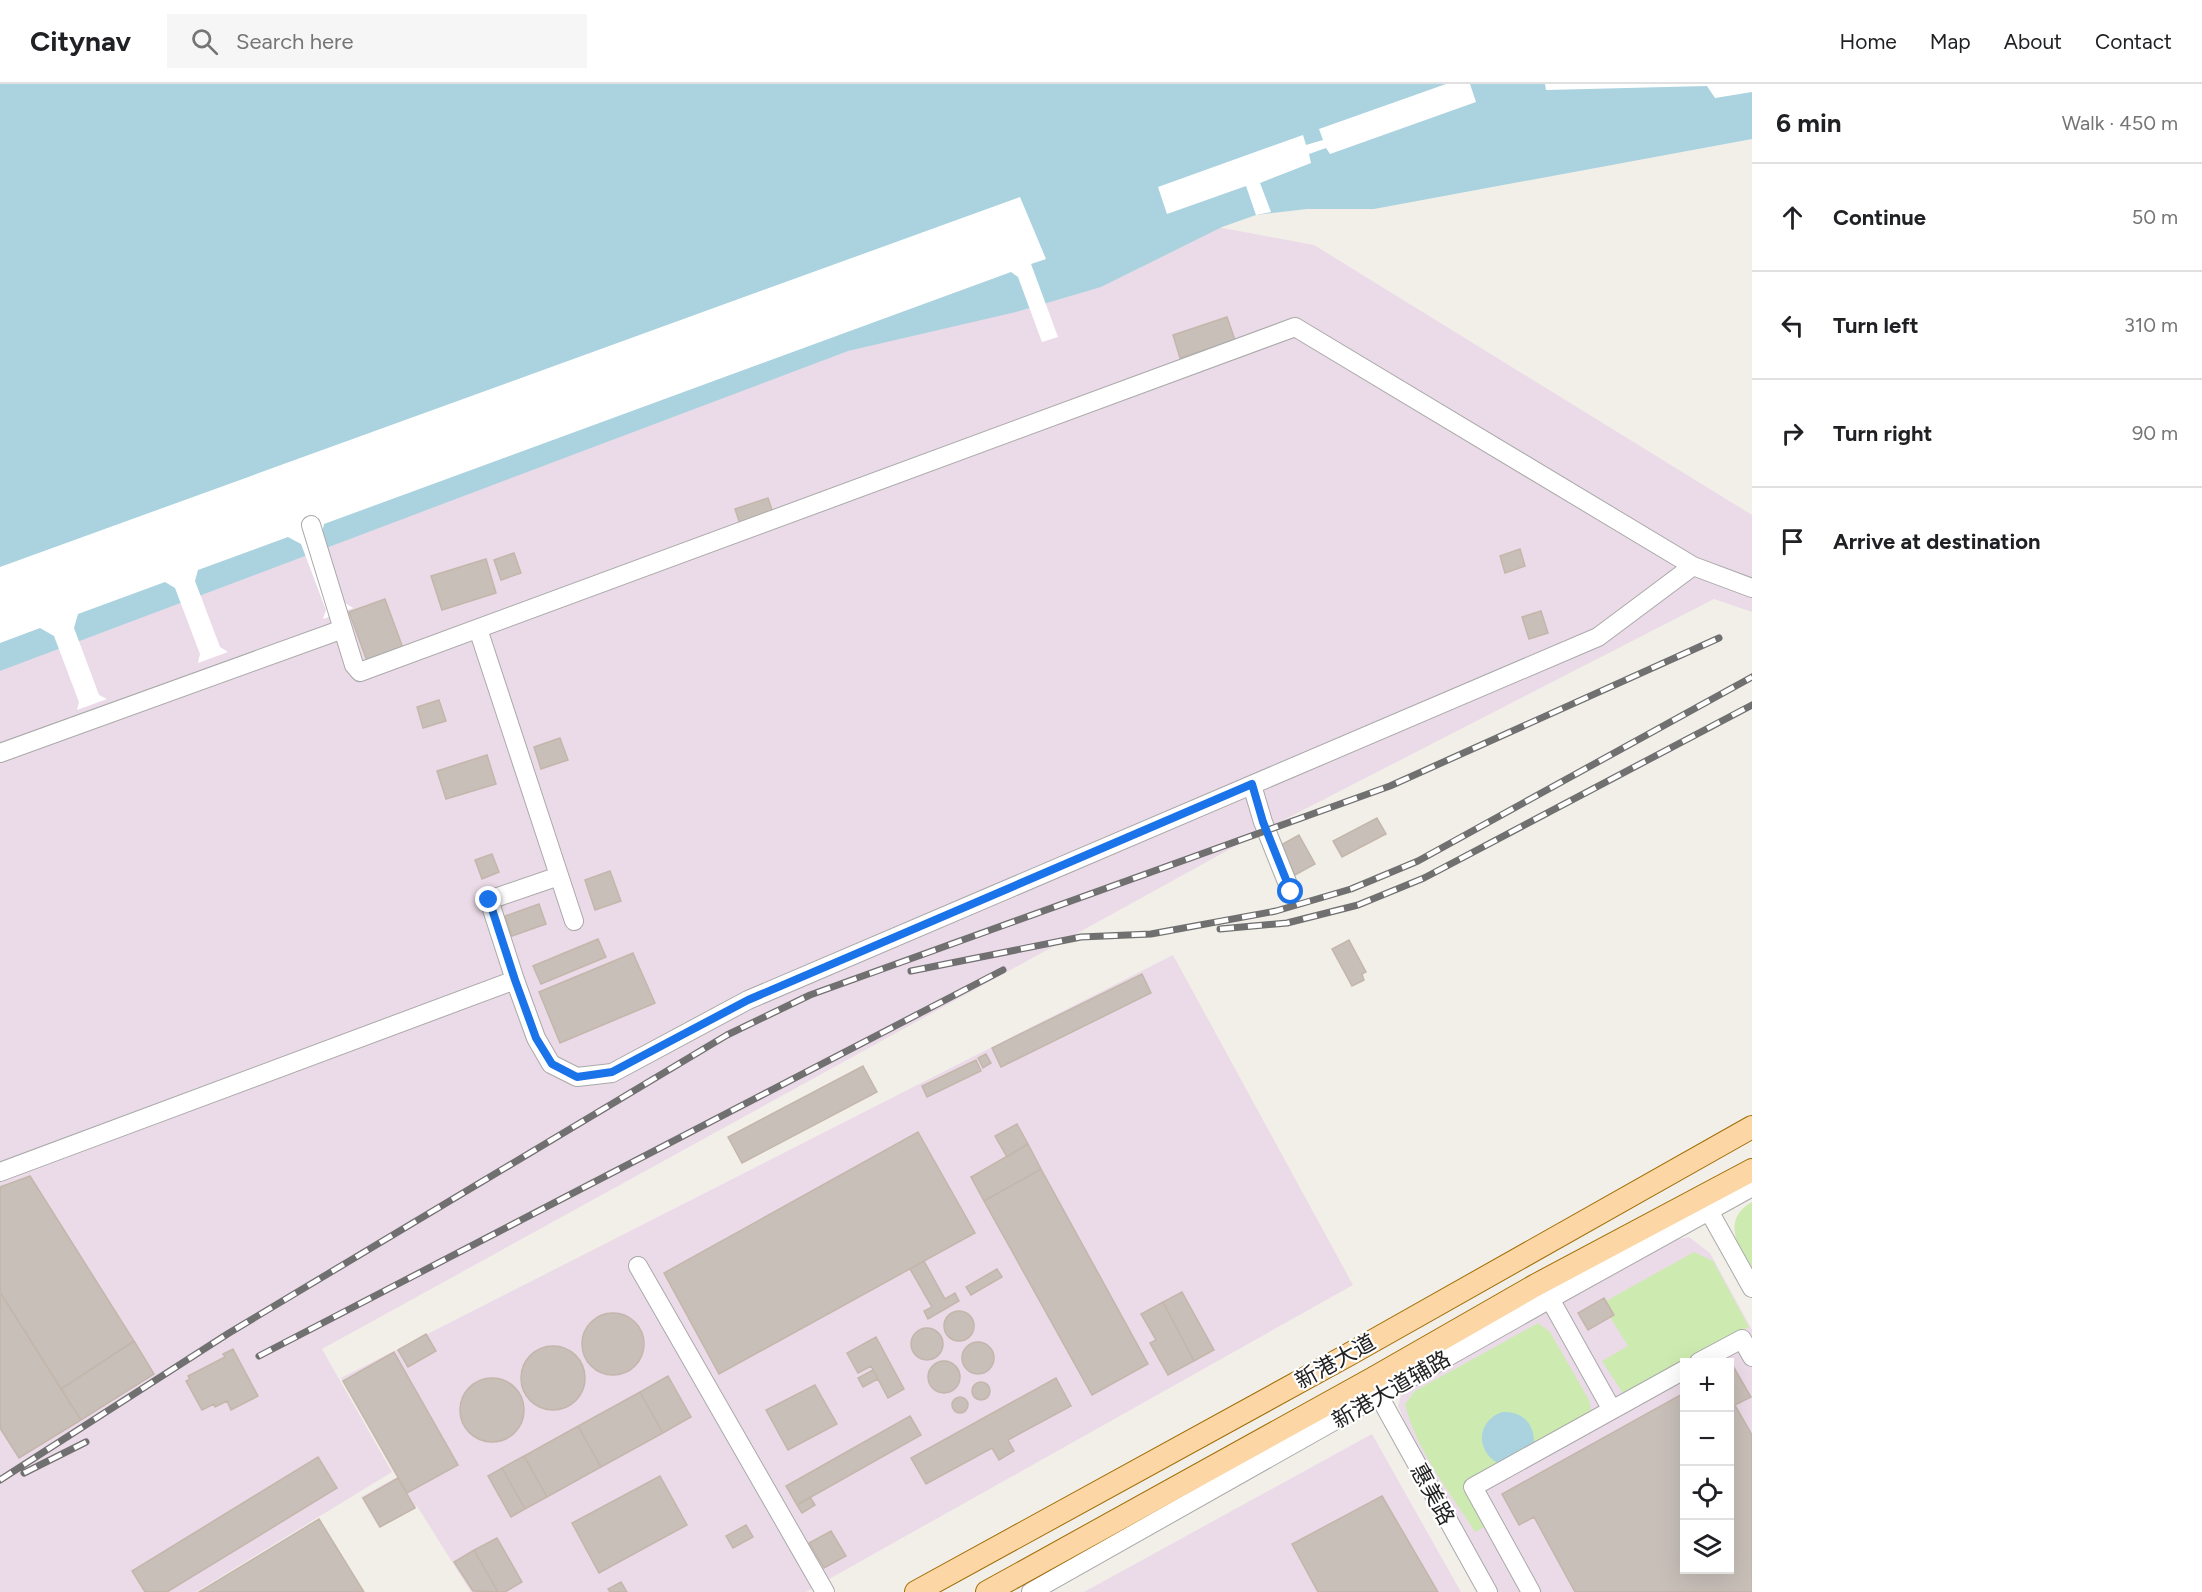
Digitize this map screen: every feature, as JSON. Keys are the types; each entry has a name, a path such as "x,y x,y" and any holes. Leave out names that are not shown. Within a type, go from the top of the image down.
{"main road":[{"name":"新港大道","path":"916,1592 1348,1355 1752,1127"},
{"name":"新港大道","path":"987,1592 1372,1379 1536,1285 1752,1170"}],"street":[{"path":"310,525 354,665 360,672 1295,327 1693,566 1752,588"},
{"path":"559,876 489,900 536,1038 552,1064 577,1077 612,1072 748,1000 1598,636 1693,566"},
{"path":"0,753 343,629"},
{"path":"478,629 574,921"},
{"path":"1252,784 1263,822 1291,892"},
{"path":"0,1172 515,980"},
{"name":"新港大道辅路","path":"1031,1592 1051,1587 1379,1396 1752,1187"},
{"path":"1709,1211 1752,1288"},
{"path":"638,1266 825,1592"},
{"path":"1550,1299 1612,1410"},
{"path":"1706,1358 1742,1339 1752,1357"},
{"path":"1531,1592 1473,1487 1680,1372"},
{"name":"惠美路","path":"1379,1396 1488,1592"}],"shaded area":[{"path":"1019,190 1314,245 1752,515 1752,612 1714,599 1272,826 322,1349 392,1472 196,1592 0,1592 0,556"},
{"path":"1173,955 1353,1285 806,1592 471,1592 417,1506 379,1528 361,1497 397,1477 341,1378"},
{"path":"1689,1237 1710,1253 1752,1330 1752,1592 1497,1592 1424,1466 1398,1406 1402,1392 1669,1241"},
{"path":"1372,1434 1461,1592 1084,1592"}],"green space":[{"path":"1752,1202 1752,1271 1738,1244 1735,1226 1742,1209"},
{"path":"1694,1252 1713,1261 1749,1327 1692,1358 1680,1358 1680,1365 1624,1395 1602,1361 1628,1346 1610,1317 1614,1315 1606,1301"},
{"path":"1538,1323 1550,1332 1589,1400 1591,1411 1464,1486 1486,1526 1475,1532 1425,1454 1405,1404 1415,1391"}],"water":[{"path":"0,84 1752,84 1752,139 1374,209 1307,209 1256,215 1222,227 1101,287 1016,312 848,351 0,671"},
{"path":"1502,1412 1521,1416 1526,1420 1532,1429 1534,1442 1498,1463 1485,1451 1482,1436 1488,1422"}],"pier":[{"path":"1446,84 1470,84 1476,102 1330,154 1326,148 1309,154 1311,163 1260,183 1271,212 1256,215 1246,186 1167,214 1158,187 1303,135 1306,145 1323,140 1319,129"},
{"path":"1545,84 1752,84 1752,92 1715,98 1707,86 1546,90"},
{"path":"1020,197 1046,259 1031,264 1058,337 1042,342 1018,277 1011,272 324,524 321,537 345,603 353,608 323,619 326,610 301,544 288,537 198,570 195,581 220,647 228,652 198,663 200,654 175,588 165,582 78,614 74,628 99,695 107,699 77,710 79,702 54,636 40,628 0,643 0,567"}],"building":[{"path":"1227,317 1235,340 1180,358 1173,335"},
{"path":"768,498 774,516 741,527 735,509"},
{"path":"1520,549 1525,566 1505,573 1500,556"},
{"path":"514,553 521,573 501,580 494,560"},
{"path":"486,559 496,593 442,610 431,576"},
{"path":"385,599 403,648 367,661 349,612"},
{"path":"1541,611 1548,633 1529,639 1522,617"},
{"path":"439,700 446,721 423,728 417,707"},
{"path":"560,738 568,760 541,769 534,747"},
{"path":"487,755 496,784 446,799 437,771"},
{"path":"1377,818 1386,834 1342,857 1333,841"},
{"path":"1299,835 1315,864 1295,875 1279,846"},
{"path":"492,854 499,872 482,879 475,860"},
{"path":"610,871 621,901 595,910 585,880"},
{"path":"539,904 546,924 512,936 505,916"},
{"path":"598,939 606,957 541,984 533,966"},
{"path":"1349,940 1366,972 1362,974 1364,980 1352,986 1332,949"},
{"path":"633,953 655,1003 560,1043 539,992"},
{"path":"1142,974 1151,993 1001,1067 992,1048"},
{"path":"986,1054 991,1063 983,1068 978,1058"},
{"path":"976,1060 981,1071 927,1097 922,1086"},
{"path":"863,1066 877,1092 742,1163 728,1137"},
{"path":"1017,1124 1028,1144 1007,1157 995,1136"},
{"path":"918,1132 975,1233 719,1374 664,1273"},
{"path":"1028,1144 1041,1169 984,1201 971,1177"},
{"path":"1041,1169 1148,1364 1092,1395 984,1201"},
{"path":"30,1176 134,1341 61,1389 0,1292 0,1187"},
{"path":"924,1261 945,1299 955,1293 959,1301 928,1319 924,1311 932,1307 910,1269"},
{"path":"997,1269 1002,1277 971,1295 966,1287"},
{"path":"0,1292 81,1420 19,1458 0,1428"},
{"path":"1182,1292 1214,1350 1194,1361 1163,1302"},
{"path":"1604,1298 1614,1315 1588,1330 1578,1313"},
{"path":"1163,1302 1194,1361 1168,1375 1150,1343 1156,1340 1141,1314"},
{"path":"959,1311 970,1315 974,1326 970,1337 959,1341 948,1337 944,1326 948,1315"},
{"path":"607,1313 619,1313 635,1322 642,1332 644,1344 642,1356 635,1366 619,1375 607,1375 596,1370 587,1361 582,1350 582,1338 587,1327 596,1318"},
{"path":"927,1328 938,1333 943,1344 938,1355 927,1360 916,1355 911,1344 916,1333"},
{"path":"426,1334 436,1351 408,1367 398,1350"},
{"path":"876,1337 904,1389 888,1398 871,1366 858,1373 847,1353"},
{"path":"134,1341 154,1374 81,1420 61,1389"},
{"path":"978,1342 989,1347 994,1358 989,1369 978,1374 967,1369 962,1358 967,1347"},
{"path":"547,1346 559,1346 576,1355 583,1366 585,1378 583,1390 576,1401 559,1410 547,1410 535,1405 526,1396 521,1384 521,1372 526,1360 535,1351"},
{"path":"233,1349 258,1396 231,1410 227,1401 202,1410 186,1381 190,1379 188,1376 225,1357 223,1354"},
{"path":"394,1352 458,1465 407,1493 343,1381"},
{"path":"944,1361 955,1366 960,1377 955,1388 944,1393 933,1388 928,1377 933,1366"},
{"path":"1734,1368 1751,1397 1735,1405 1752,1435 1752,1592 1575,1592 1534,1517 1519,1525 1502,1494 1680,1395 1680,1574 1734,1574"},
{"path":"873,1370 878,1379 863,1387 858,1378"},
{"path":"668,1376 691,1417 663,1433 640,1392"},
{"path":"492,1378 504,1380 515,1387 522,1398 524,1410 522,1422 515,1433 504,1440 492,1442 480,1440 469,1433 462,1422 460,1410 462,1398 469,1387 480,1380"},
{"path":"1056,1378 1071,1406 1008,1440 1014,1451 999,1460 992,1448 926,1484 911,1458"},
{"path":"981,1382 987,1385 990,1391 987,1397 981,1400 975,1397 972,1391 975,1385"},
{"path":"815,1385 837,1424 788,1450 766,1410"},
{"path":"640,1392 663,1433 601,1467 578,1426"},
{"path":"960,1397 968,1405 960,1413 952,1405"},
{"path":"910,1416 921,1435 797,1505 786,1486"},
{"path":"578,1426 601,1467 547,1497 524,1456"},
{"path":"524,1456 547,1497 525,1509 502,1468"},
{"path":"318,1457 337,1488 167,1592 145,1592 132,1571"},
{"path":"502,1468 525,1509 511,1517 488,1476"},
{"path":"660,1476 687,1525 599,1573 572,1523"},
{"path":"398,1478 415,1508 380,1527 363,1498"},
{"path":"1382,1496 1438,1592 1318,1592 1292,1544"},
{"path":"810,1497 815,1505 802,1513 797,1505"},
{"path":"319,1519 364,1592 199,1592"},
{"path":"746,1525 753,1537 733,1548 726,1536"},
{"path":"831,1531 846,1556 824,1568 809,1543"},
{"path":"497,1538 522,1582 505,1592 498,1592 474,1550"},
{"path":"474,1550 498,1592 473,1591 454,1562"},
{"path":"621,1582 627,1592 610,1592 608,1589"}],"railway":[{"path":"0,1480 229,1333 727,1035 810,995 1390,786 1719,638"},
{"path":"911,971 1081,937 1151,934 1276,911 1351,889 1418,861 1752,677"},
{"path":"1220,929 1287,923 1358,905 1424,878 1752,705"},
{"path":"259,1356 1003,970"},
{"path":"24,1473 86,1442"}],"route":[{"path":"489,900 536,1038 552,1064 577,1077 612,1072 748,1000 1252,784 1263,822 1291,892"}]}
